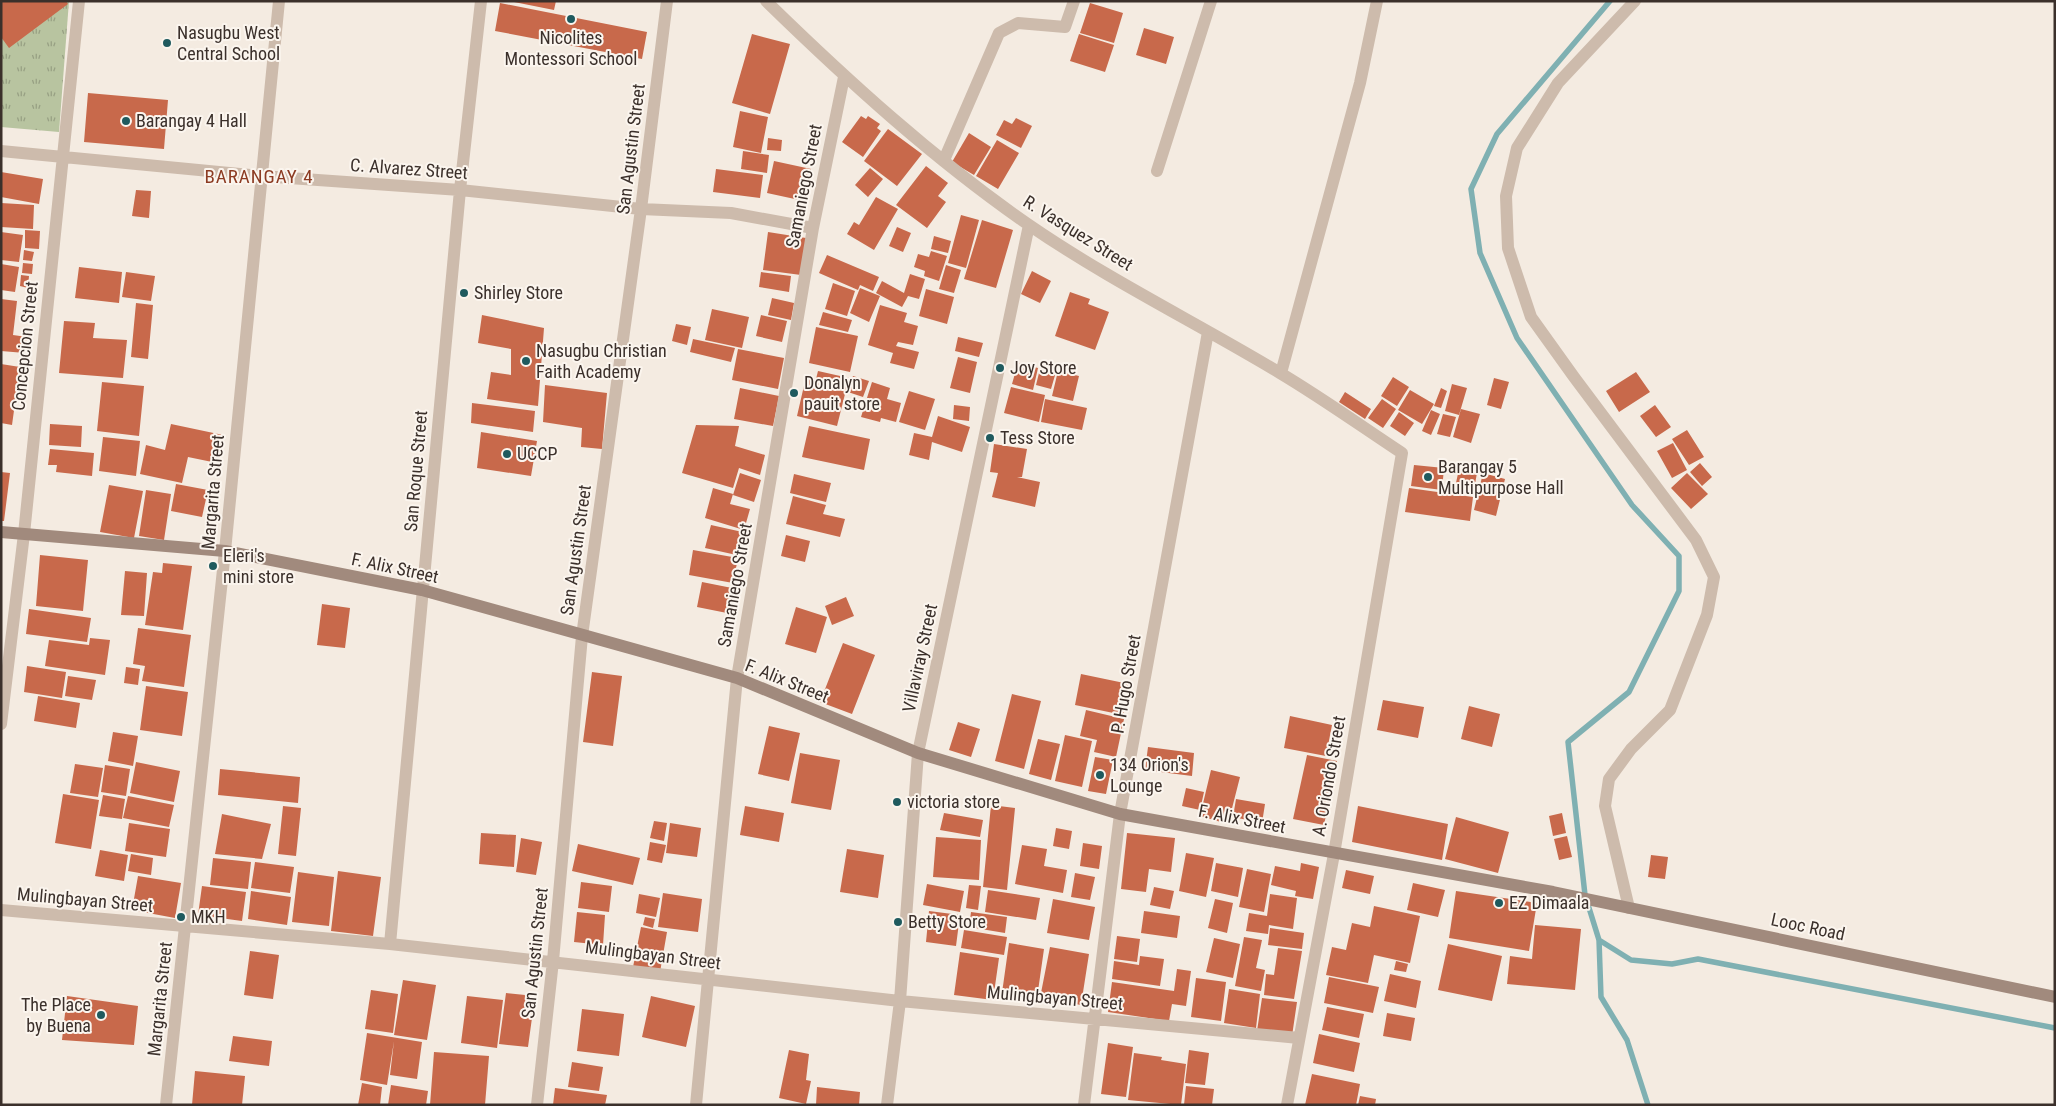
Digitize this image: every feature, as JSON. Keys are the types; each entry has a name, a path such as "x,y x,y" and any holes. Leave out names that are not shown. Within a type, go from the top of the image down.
{"main road":[{"name":"F. Alix Street","path":"1,532 225,551 422,590 737,678 918,753 1120,814 1553,892"},
{"name":"Looc Road","path":"1553,892 2055,997"}],"street":[{"name":"Concepcion Street","path":"1,724 24,534 79,1"},
{"name":"Margarita Street","path":"166,1105 225,551 279,1"},
{"name":"San Roque Street","path":"390,944 460,190 481,1"},
{"name":"San Agustin Street","path":"537,1105 553,961 582,636 641,209 667,1"},
{"name":"R. Vasquez Street","path":"766,1 844,77 944,160 1029,225 1208,332 1281,373 1402,453"},
{"path":"944,160 999,33 1018,23 1064,27 1074,1"},
{"path":"1157,171 1211,1"},
{"path":"1281,373 1360,83 1377,1"},
{"path":"1629,908 1605,806 1609,778 1631,749 1670,710 1706,615 1714,577 1696,540 1531,317 1508,248 1506,196 1517,148 1558,83 1634,1"},
{"name":"Samaniego Street","path":"696,1105 710,979 737,678 813,228 844,77"},
{"name":"C. Alvarez Street","path":"1,151 261,176 460,190 641,209 731,212 813,228"},
{"name":"Villaviray Street","path":"887,1105 900,1001 918,753 1029,225"},
{"name":"P. Hugo Street","path":"1084,1105 1120,814 1208,332"},
{"name":"A. Oriondo Street","path":"1287,1105 1334,854 1402,453"},
{"name":"Mulingbayan Street","path":"1,910 390,944 900,1001 1300,1038"}],"green space":[{"path":"1,1 69,1 59,132 1,127"}],"building":[{"path":"1,1 66,1 68,4 9,48 1,37"},
{"path":"509,1 556,1 554,10"},
{"path":"500,3 647,32 642,59 495,31"},
{"path":"1090,3 1123,13 1114,43 1080,33"},
{"path":"1144,28 1174,37 1166,64 1136,55"},
{"path":"752,34 790,44 770,114 732,103"},
{"path":"1079,34 1114,45 1105,72 1070,61"},
{"name":"Barangay 4 Hall","path":"88,93 168,100 164,149 84,142"},
{"path":"740,111 768,117 761,153 733,147"},
{"path":"861,116 866,119 868,116 880,124 877,128 881,131 863,157 842,142"},
{"path":"1016,118 1032,126 1021,148 996,135 1004,120 1012,124"},
{"path":"888,129 922,154 897,186 864,161"},
{"path":"969,133 991,147 974,175 952,162"},
{"path":"768,138 782,140 781,151 767,150"},
{"path":"997,140 1019,153 998,189 976,176"},
{"path":"743,151 769,155 767,173 741,169"},
{"path":"774,161 811,169 804,201 767,193"},
{"path":"926,166 948,183 938,196 946,202 927,228 896,205"},
{"path":"870,168 883,179 868,197 855,185"},
{"path":"716,169 763,175 760,198 713,192"},
{"path":"1,172 43,179 39,204 1,197"},
{"path":"136,190 151,191 149,218 132,216"},
{"path":"876,197 898,209 874,250 847,234 854,222 859,225"},
{"path":"1,203 34,205 33,229 1,227"},
{"path":"961,215 979,220 966,268 948,263"},
{"path":"982,220 1013,230 996,288 964,279"},
{"path":"897,227 911,233 903,252 889,246"},
{"path":"25,230 40,231 39,249 25,248"},
{"path":"1,232 23,235 19,262 1,260"},
{"path":"768,232 806,238 801,275 763,270"},
{"path":"934,236 951,241 948,253 931,249"},
{"path":"24,250 34,252 32,261 23,260"},
{"path":"931,251 947,256 939,281 924,276 925,271 914,267 918,254 929,257"},
{"path":"827,255 879,277 873,291 860,285 858,290 819,273"},
{"path":"23,263 33,264 32,274 22,273"},
{"path":"1,264 19,267 15,292 1,290"},
{"path":"946,265 961,270 954,293 939,289"},
{"path":"79,267 122,272 119,303 75,298"},
{"path":"1032,271 1051,281 1040,303 1021,294"},
{"path":"126,272 155,276 151,301 122,297"},
{"path":"761,272 791,276 789,292 759,287"},
{"path":"910,274 925,279 919,299 908,296 902,307 876,293 882,281 904,293"},
{"path":"21,275 29,276 28,288 20,286"},
{"path":"833,283 855,291 847,316 825,309"},
{"path":"860,288 880,296 869,322 850,313"},
{"path":"926,289 954,297 947,324 919,316"},
{"path":"1070,292 1090,299 1088,304 1109,312 1095,350 1055,336"},
{"path":"772,298 794,303 791,320 768,315"},
{"path":"1,299 17,301 13,335 27,337 25,353 1,351"},
{"path":"136,303 153,305 148,359 131,357"},
{"path":"880,305 907,313 904,322 918,326 913,345 898,342 896,346 919,352 914,369 890,363 893,353 868,345"},
{"path":"712,309 749,317 742,348 705,340"},
{"path":"823,312 852,320 848,332 819,325"},
{"name":"Nasugbu Christian Faith Academy","path":"482,315 544,328 538,406 487,399 491,372 511,375 511,349 478,343"},
{"path":"761,315 787,321 782,342 756,336"},
{"path":"64,321 95,323 93,338 127,340 123,378 59,373"},
{"path":"676,324 691,327 687,345 672,341"},
{"path":"816,327 858,336 850,372 809,363"},
{"path":"958,337 983,343 979,357 955,351"},
{"path":"693,339 735,348 731,362 690,352"},
{"path":"738,349 784,358 778,389 732,380"},
{"path":"958,357 977,362 970,393 950,388"},
{"path":"1042,361 1058,365 1051,389 1036,385"},
{"path":"1018,363 1038,368 1033,390 1012,384"},
{"path":"1,364 20,367 12,425 1,423"},
{"path":"818,371 849,378 837,426 797,416 806,377 816,379"},
{"path":"1058,371 1079,376 1073,401 1052,396"},
{"path":"1636,372 1650,392 1619,412 1606,391"},
{"path":"853,376 869,381 863,397 848,392"},
{"path":"1393,377 1409,387 1397,406 1381,396"},
{"path":"1494,378 1509,382 1501,409 1487,405"},
{"path":"102,382 144,386 139,436 97,431"},
{"path":"872,382 890,388 887,399 901,403 896,422 881,418 880,422 861,417"},
{"path":"1452,384 1467,388 1459,415 1445,411"},
{"name":"Nasugbu Christian Faith Academy","path":"545,385 607,393 602,449 581,447 582,428 543,422"},
{"path":"1011,387 1045,395 1039,422 1004,413"},
{"path":"740,388 779,396 773,426 734,419"},
{"path":"1441,388 1447,391 1441,408 1434,406"},
{"path":"1410,390 1434,404 1422,424 1398,410"},
{"path":"909,391 935,399 925,430 899,422"},
{"path":"1345,392 1371,409 1365,419 1339,402"},
{"path":"1045,399 1087,408 1082,430 1041,422"},
{"path":"1382,399 1396,409 1383,428 1368,418"},
{"name":"Nasugbu Christian Faith Academy","path":"472,403 535,411 533,432 471,423"},
{"path":"954,405 970,407 969,421 953,419"},
{"path":"1655,405 1671,427 1656,437 1640,416"},
{"path":"1461,409 1480,414 1471,443 1453,437"},
{"path":"1431,410 1440,414 1431,435 1422,431"},
{"path":"1399,412 1414,423 1405,436 1390,426"},
{"path":"1443,414 1456,417 1450,437 1437,434"},
{"path":"938,416 970,427 962,452 932,442 929,460 909,455 914,433 932,437"},
{"path":"50,424 82,426 81,447 49,445"},
{"path":"171,424 223,435 217,463 188,457 182,483 140,474 146,445 165,450"},
{"path":"696,425 739,426 735,446 765,455 760,475 739,468 733,488 682,473"},
{"path":"809,426 870,439 864,470 802,457"},
{"path":"1687,430 1704,457 1689,465 1672,439"},
{"name":"UCCP","path":"481,432 537,441 531,476 477,468"},
{"path":"103,437 140,441 136,476 99,471"},
{"path":"1673,443 1687,470 1672,478 1657,451"},
{"path":"994,444 1027,449 1022,477 1017,477 1040,482 1035,507 992,497 998,473 990,472"},
{"path":"50,449 94,453 92,476 56,472 57,465 48,465"},
{"path":"1700,463 1712,477 1702,486 1690,472"},
{"name":"Barangay 5 Multipurpose Hall","path":"1414,465 1444,468 1442,490 1411,486"},
{"path":"1459,469 1477,473 1473,495 1454,492"},
{"path":"1,472 10,473 4,521 1,521"},
{"path":"740,473 761,480 754,502 733,495"},
{"path":"1483,473 1505,479 1496,516 1474,510"},
{"path":"1687,473 1708,494 1691,509 1671,488"},
{"path":"794,474 831,483 826,502 790,493"},
{"path":"176,484 208,490 202,517 171,511"},
{"path":"109,485 143,491 134,538 100,532"},
{"path":"713,488 733,494 730,504 750,509 744,530 705,518"},
{"path":"1409,488 1473,497 1470,521 1405,512"},
{"path":"146,490 171,494 164,540 139,536"},
{"path":"793,496 826,505 823,514 845,519 840,537 786,524"},
{"path":"711,525 747,533 741,556 705,548"},
{"path":"786,535 810,541 805,562 781,556"},
{"path":"693,550 738,558 733,583 689,575"},
{"path":"40,555 88,560 83,611 36,606"},
{"path":"163,563 192,566 183,630 145,625 153,572 162,573"},
{"path":"125,571 147,573 144,616 121,615"},
{"path":"702,582 737,589 732,614 697,607"},
{"path":"846,597 854,616 832,625 825,606"},
{"path":"322,604 350,608 345,648 317,645"},
{"path":"796,607 827,617 816,653 785,644"},
{"path":"29,609 91,618 87,642 26,634"},
{"path":"138,628 191,635 184,687 142,681 145,666 133,664"},
{"path":"90,638 110,640 105,675 45,666 49,640 89,645"},
{"path":"843,643 875,655 852,714 820,702"},
{"path":"27,666 66,672 62,698 24,692"},
{"path":"126,667 140,669 138,685 124,683"},
{"path":"592,672 622,676 613,746 583,742"},
{"path":"1081,674 1129,684 1123,715 1075,705"},
{"path":"68,676 96,680 92,700 65,696"},
{"path":"146,686 188,692 182,736 140,730"},
{"path":"1012,694 1041,701 1024,769 995,761"},
{"path":"38,696 80,703 76,728 34,721"},
{"path":"1383,700 1424,707 1418,738 1377,730"},
{"path":"1469,706 1500,714 1492,747 1461,739"},
{"path":"1086,710 1124,719 1116,757 1094,752 1097,740 1080,736"},
{"path":"1290,716 1332,725 1326,756 1284,748"},
{"path":"958,722 980,729 971,757 949,750"},
{"path":"769,726 800,733 789,781 758,774"},
{"path":"113,732 138,736 133,766 108,761"},
{"path":"1065,735 1092,741 1082,787 1055,781"},
{"path":"1038,739 1060,744 1051,780 1029,774"},
{"path":"1148,747 1194,753 1192,776 1145,770"},
{"path":"800,753 840,760 831,810 791,803"},
{"path":"1307,755 1337,761 1324,825 1293,819"},
{"name":"134 Orion's Lounge","path":"1095,757 1113,760 1106,794 1088,791"},
{"path":"136,762 180,771 174,802 130,793"},
{"path":"75,764 103,768 98,797 70,793"},
{"path":"105,765 130,769 126,796 101,792"},
{"path":"220,769 300,777 298,803 218,795"},
{"path":"1211,770 1240,777 1228,824 1200,816"},
{"path":"1186,788 1204,792 1200,810 1182,806"},
{"path":"63,794 99,800 91,849 55,843"},
{"path":"103,795 125,799 122,819 99,816"},
{"path":"128,796 174,805 169,827 123,818"},
{"path":"1236,799 1265,804 1262,823 1233,817"},
{"path":"991,805 1015,808 1007,890 983,887"},
{"path":"283,806 301,808 296,856 278,854"},
{"path":"745,806 784,813 779,842 740,835"},
{"path":"1358,806 1448,824 1442,860 1352,842"},
{"path":"944,813 983,820 980,837 940,830"},
{"path":"1562,813 1566,833 1553,836 1549,816"},
{"path":"222,814 271,824 262,859 215,854"},
{"path":"1456,817 1509,832 1498,873 1445,859"},
{"path":"654,821 667,823 664,841 650,838"},
{"path":"129,823 170,829 166,857 125,851"},
{"path":"670,823 701,828 697,857 666,853"},
{"path":"1056,828 1072,831 1069,849 1053,846"},
{"path":"481,833 516,835 514,867 479,864"},
{"path":"1127,833 1175,838 1171,872 1149,869 1146,892 1121,889"},
{"path":"1567,836 1572,857 1559,860 1554,839"},
{"path":"936,837 981,840 979,880 933,877"},
{"path":"521,838 542,842 536,875 516,872"},
{"path":"650,842 666,845 662,863 647,860"},
{"path":"1083,843 1102,846 1099,869 1080,866"},
{"path":"578,844 640,858 633,885 572,871"},
{"path":"1022,845 1047,849 1044,866 1067,870 1063,893 1015,884"},
{"path":"847,849 884,855 878,898 840,892"},
{"path":"100,850 128,855 124,881 95,876"},
{"path":"1186,853 1214,858 1206,897 1179,891"},
{"path":"131,854 153,858 151,875 128,871"},
{"path":"1651,855 1668,857 1665,879 1648,877"},
{"path":"213,858 251,862 248,889 210,885"},
{"path":"255,862 294,867 290,893 251,888"},
{"path":"1216,863 1243,868 1238,897 1211,891"},
{"path":"1301,863 1319,867 1313,899 1295,896 1296,891 1271,885 1275,866 1300,871"},
{"path":"1247,869 1271,874 1264,912 1239,907"},
{"path":"1346,870 1374,876 1370,894 1342,888"},
{"path":"338,871 381,877 373,936 331,931"},
{"path":"298,872 334,877 329,926 292,922"},
{"path":"1075,873 1095,877 1090,900 1071,897"},
{"path":"138,876 181,883 175,918 132,910"},
{"path":"581,882 612,886 609,912 578,908"},
{"path":"1413,883 1445,890 1438,917 1407,910"},
{"path":"927,884 964,891 960,912 923,905"},
{"path":"969,885 981,886 978,910 966,908"},
{"path":"202,886 246,892 242,921 198,915"},
{"path":"1154,887 1174,891 1170,909 1150,905"},
{"path":"988,890 1040,898 1036,920 985,912"},
{"path":"251,891 291,897 287,925 248,919"},
{"path":"1456,891 1537,903 1529,951 1449,938"},
{"path":"663,893 702,899 698,932 658,927"},
{"path":"639,894 660,898 656,917 636,913"},
{"path":"1270,894 1297,898 1293,929 1269,925 1268,934 1246,931 1249,913 1267,916"},
{"path":"1053,899 1095,907 1089,940 1047,933"},
{"path":"1215,899 1233,903 1227,933 1208,928"},
{"path":"1374,906 1420,916 1410,963 1374,955 1368,983 1326,975 1332,947 1346,950 1352,923 1370,927"},
{"path":"929,911 960,915 956,946 926,942"},
{"path":"1144,911 1180,916 1177,938 1141,933"},
{"path":"577,912 605,915 603,945 574,942"},
{"path":"971,912 1007,917 1005,933 969,927"},
{"path":"645,917 655,919 653,928 643,925"},
{"path":"1535,925 1581,929 1575,990 1507,984 1510,956 1532,959"},
{"path":"641,927 667,932 660,972 633,967"},
{"path":"1270,928 1304,933 1302,949 1268,945"},
{"path":"964,930 1007,937 1004,955 961,948"},
{"path":"1117,936 1140,939 1137,962 1114,959"},
{"path":"1244,937 1262,940 1256,968 1265,970 1261,991 1235,986"},
{"path":"1214,938 1240,944 1233,978 1206,972"},
{"path":"1009,943 1044,949 1037,998 1002,993"},
{"path":"1448,944 1502,956 1492,1001 1438,990"},
{"path":"1050,947 1089,954 1081,1005 1040,998"},
{"path":"1278,948 1302,951 1294,999 1264,995 1266,974 1274,975"},
{"path":"250,951 279,955 273,999 244,995"},
{"path":"960,952 999,958 993,1000 954,995"},
{"path":"1140,956 1164,959 1160,986 1112,979 1114,961 1139,965"},
{"path":"1396,961 1408,964 1406,972 1394,970"},
{"path":"1177,969 1191,971 1186,1006 1172,1004 1169,1021 1108,1012 1112,982 1174,991"},
{"path":"1390,974 1421,981 1416,1008 1384,1001"},
{"path":"1329,977 1379,987 1373,1013 1324,1003"},
{"path":"1196,978 1226,982 1221,1021 1191,1017"},
{"path":"403,980 436,985 427,1040 394,1035"},
{"path":"1229,989 1260,994 1256,1028 1224,1023"},
{"path":"371,990 398,994 393,1033 365,1029"},
{"path":"506,993 535,996 528,1047 499,1044"},
{"name":"The Place by Buena","path":"67,996 138,1006 134,1045 62,1040"},
{"path":"467,996 503,1000 497,1048 461,1043"},
{"path":"651,996 695,1006 686,1047 642,1037"},
{"path":"1262,998 1297,1002 1292,1036 1257,1031"},
{"path":"1327,1007 1364,1014 1359,1038 1322,1030"},
{"path":"582,1009 624,1014 619,1056 577,1051"},
{"path":"1387,1013 1415,1018 1411,1041 1383,1036"},
{"path":"367,1033 422,1042 417,1079 390,1075 394,1041 387,1085 360,1080"},
{"path":"1319,1034 1360,1043 1354,1072 1313,1063"},
{"path":"233,1036 272,1041 269,1066 229,1061"},
{"path":"1108,1043 1133,1047 1126,1097 1101,1094"},
{"path":"789,1050 809,1054 806,1080 811,1081 806,1104 779,1098"},
{"path":"1189,1050 1209,1053 1205,1085 1185,1083"},
{"path":"434,1052 489,1056 485,1105 430,1105"},
{"path":"1134,1053 1162,1057 1161,1060 1186,1064 1181,1105 1128,1100"},
{"path":"572,1062 603,1067 599,1091 568,1087"},
{"path":"195,1071 245,1076 242,1105 192,1105"},
{"path":"1312,1074 1360,1084 1356,1105 1305,1105"},
{"path":"362,1083 382,1087 380,1105 358,1105"},
{"path":"391,1085 428,1091 426,1105 388,1105"},
{"path":"1186,1086 1214,1089 1212,1105 1184,1105"},
{"path":"817,1087 860,1092 859,1105 816,1105"},
{"path":"555,1088 607,1095 605,1105 553,1105"},
{"path":"1360,1096 1376,1099 1375,1105 1358,1105"}],"waterway":[{"path":"1610,1 1497,134 1471,189 1480,253 1517,338 1632,505 1679,556 1679,591 1629,692 1568,742 1585,895 1599,940 1601,997 1627,1040 1648,1105"},
{"path":"1599,940 1631,960 1672,964 1698,959 2055,1028"}],"place":[{"name":"Nicolites Montessori School","path":"571,19"},
{"name":"Nasugbu West Central School","path":"167,43"},
{"name":"Barangay 4 Hall","path":"126,121"},
{"name":"Shirley Store","path":"464,293"},
{"name":"Nasugbu Christian Faith Academy","path":"526,361"},
{"name":"Joy Store","path":"1000,368"},
{"name":"Donalyn pauit store","path":"794,393"},
{"name":"Tess Store","path":"990,438"},
{"name":"UCCP","path":"507,454"},
{"name":"Barangay 5 Multipurpose Hall","path":"1428,477"},
{"name":"Eleri's mini store","path":"213,566"},
{"name":"134 Orion's Lounge","path":"1100,775"},
{"name":"victoria store","path":"897,802"},
{"name":"EZ Dimaala","path":"1499,903"},
{"name":"MKH","path":"181,917"},
{"name":"Betty Store","path":"898,922"},
{"name":"The Place by Buena","path":"101,1015"}],"district":[{"name":"BARANGAY 4","path":"259,176"}]}
